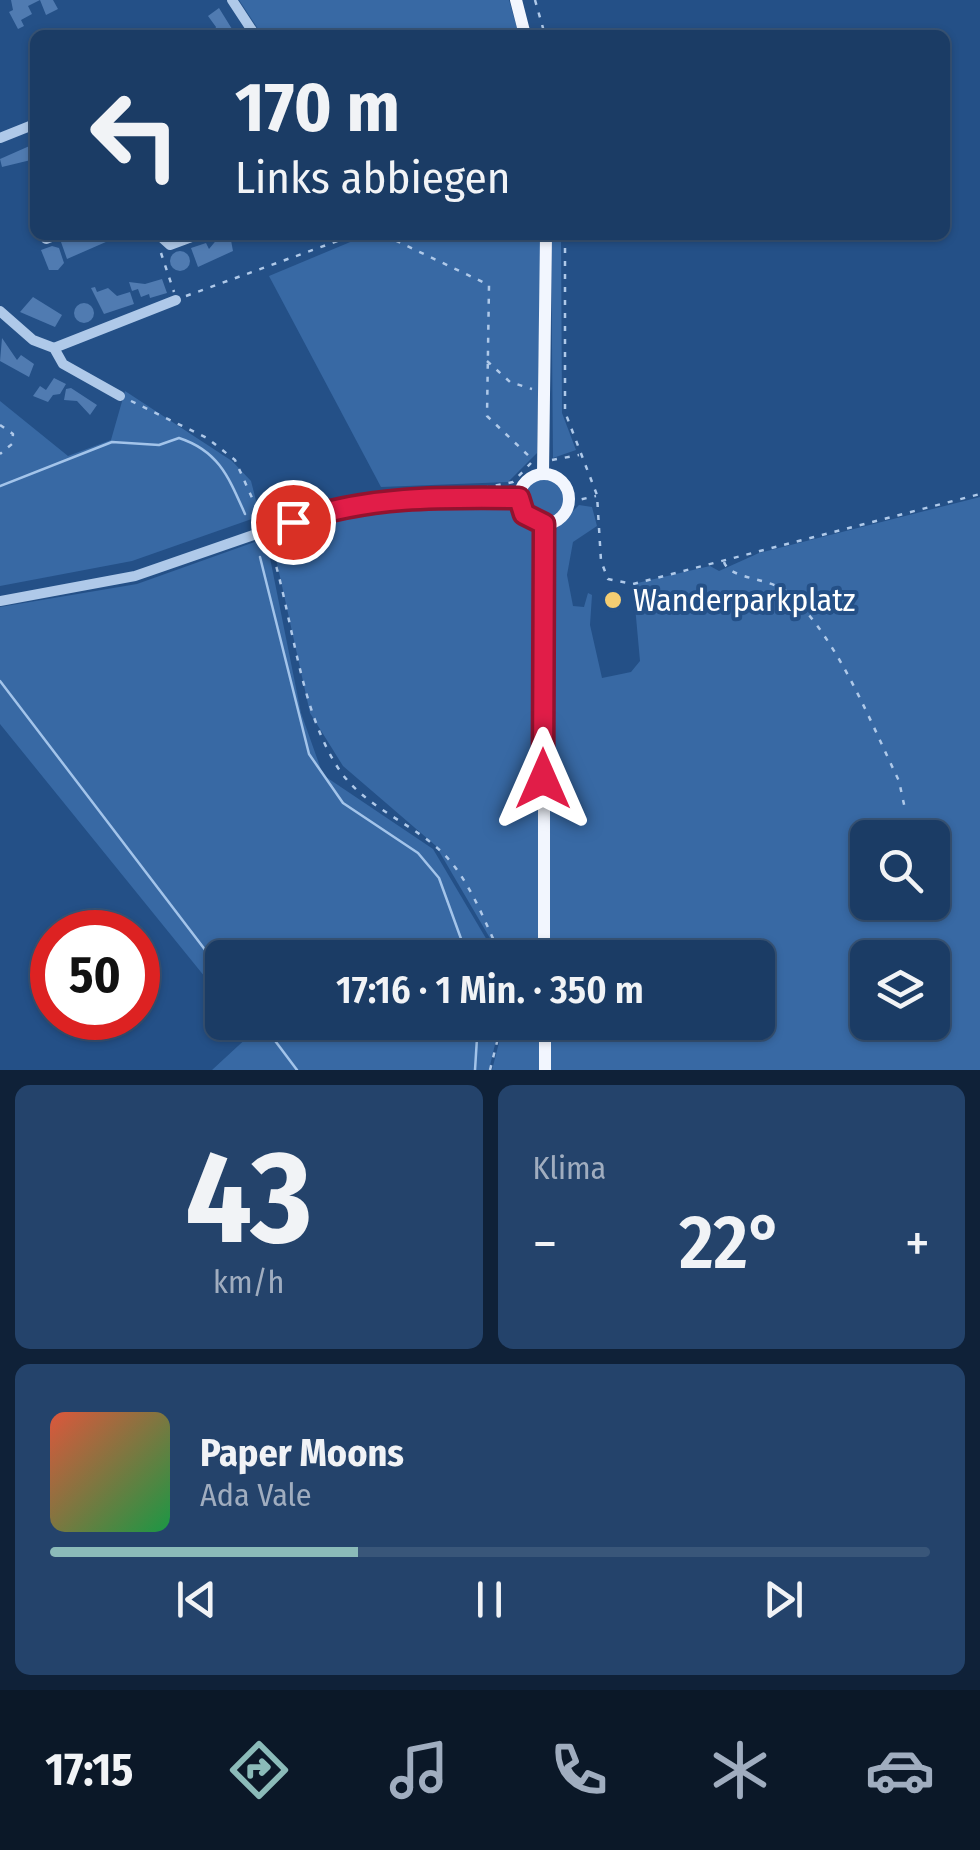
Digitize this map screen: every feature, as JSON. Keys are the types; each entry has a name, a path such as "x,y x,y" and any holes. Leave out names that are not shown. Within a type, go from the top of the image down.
{"main road":[{"path":"516,0 524,30"},
{"path":"539,463 560,479 568,502 559,518 544,524 524,514 519,498 539,463 546,240"},
{"path":"544,524 544,940"},
{"path":"544,1040 545,1070"}],"street":[{"path":"232,0 250,30"},
{"path":"0,138 30,126"},
{"path":"0,310 33,340 54,348 176,300"},
{"path":"54,348 62,364 120,396"},
{"path":"0,601 135,576 264,527 371,500 519,498"}],"path":[{"path":"535,0 543,30"},
{"path":"161,240 160,254 176,300 340,240"},
{"path":"395,240 489,284 487,416 539,463 580,454"},
{"path":"565,240 565,412 598,495 602,562 612,582 632,584 980,494"},
{"path":"488,361 510,382 536,390"},
{"path":"120,396 208,438 235,460 264,527 321,737 337,768 370,802 437,847 464,881 493,940"},
{"path":"0,425 13,434 12,444 0,454"},
{"path":"568,502 598,495"},
{"path":"724,560 735,574 777,584 822,632 892,768 906,808"},
{"path":"490,1070 498,1040"}],"shaded area":[{"path":"239,0 509,0 518,30 259,30"},
{"path":"355,240 541,240 537,453 508,482 381,487 269,276"},
{"path":"551,240 561,240 562,413 576,450 553,458"},
{"path":"125,391 232,461 251,481 260,516 132,561 0,586 0,401 68,456 111,440"},
{"path":"545,477 560,483 566,498 560,513 545,519 530,513 524,498 530,483"},
{"path":"980,497 980,1070 551,1070 550,1040 775,1040 775,940 549,940 551,545 557,527 579,505 592,507 597,526 573,542 567,575 573,606 584,607 588,593 592,595 590,625 602,678 631,672 640,661 633,584 710,566 719,571 759,553"},
{"path":"372,509 516,509 536,536 540,940 491,940 436,846 343,766 310,713 271,536"},
{"path":"266,538 301,713 323,775 433,849 487,940 205,940 205,977 160,921 160,910 151,910 0,724 0,607 137,584"},
{"path":"244,1040 496,1040 489,1070 212,1070"},
{"path":"500,1040 541,1040 541,1070 492,1070"}],"building":[{"path":"11,0 40,0 28,6 32,14 21,20 24,26 18,29 9,12 13,10"},
{"path":"40,0 53,0 58,9 46,15"},
{"path":"219,8 232,29 215,30 208,16"},
{"path":"30,146 30,160 2,167 0,159"},
{"path":"110,240 67,259 61,242"},
{"path":"216,240 231,240 233,251 198,267 191,248 206,243 209,249"},
{"path":"59,248 64,263 58,270 49,270 41,250"},
{"path":"180,251 190,261 180,271 170,261"},
{"path":"162,279 167,293 150,298 149,294 141,297 138,289 132,291 129,282 145,284"},
{"path":"95,287 97,292 108,288 117,296 130,292 134,304 104,314 91,288"},
{"path":"33,297 62,315 55,327 20,312"},
{"path":"84,303 94,313 84,323 74,313"},
{"path":"2,338 17,360 21,355 34,364 29,377 0,361"},
{"path":"54,378 66,384 60,394 53,395 48,402 33,396 40,386 46,390"},
{"path":"71,388 97,405 90,415 77,401 64,400 66,389"}],"waterway":[{"path":"0,486 112,442 159,445 179,438 204,450 221,467 245,514"},
{"path":"260,557 309,754 343,803 418,853 439,878 461,940"},
{"path":"0,681 205,950"},
{"path":"274,1040 297,1070"},
{"path":"475,1070 477,1040"}],"place":[{"name":"Wanderparkplatz","path":"613,600"}],"route":[{"path":"293,522 371,500 519,498 524,514 544,524 543,779"}]}
